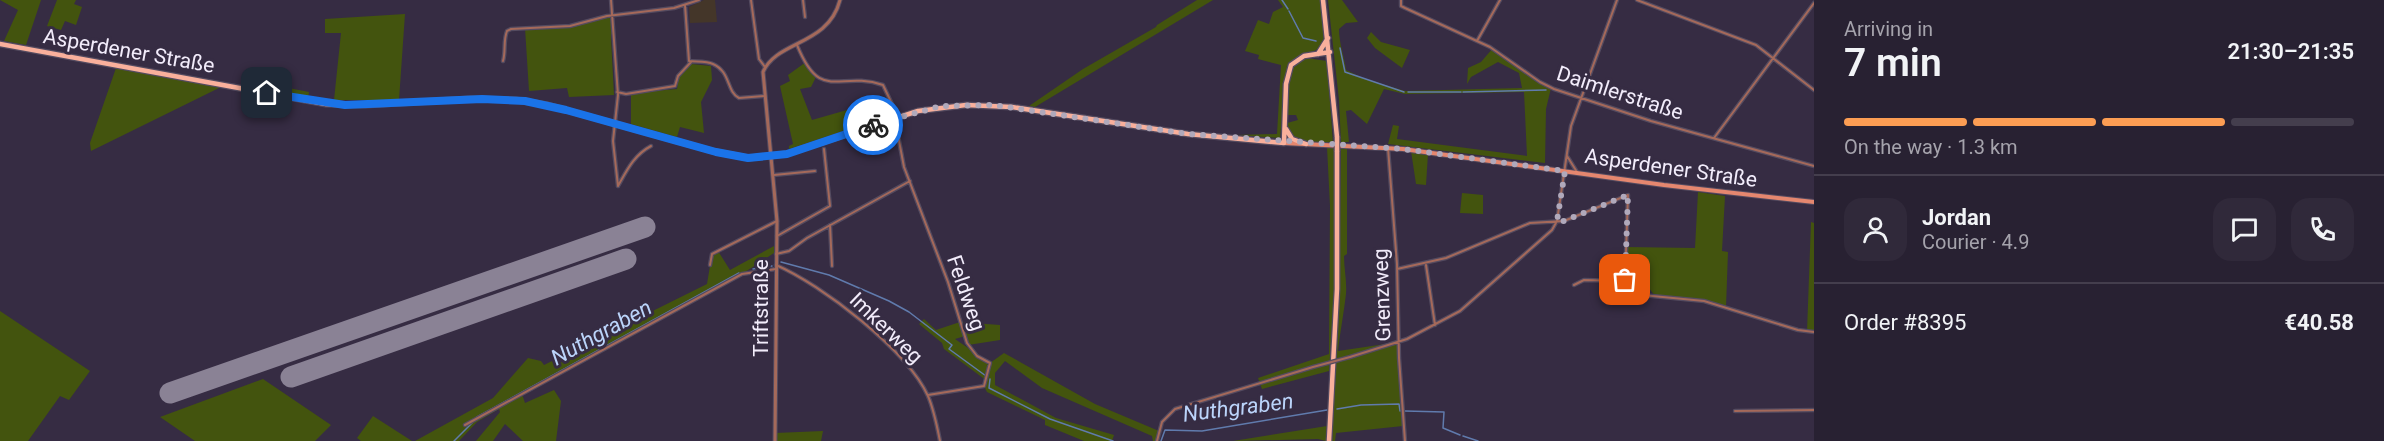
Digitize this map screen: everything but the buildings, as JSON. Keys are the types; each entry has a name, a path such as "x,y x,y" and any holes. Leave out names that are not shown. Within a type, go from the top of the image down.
{"main road":[{"path":"1323,0 1329,38 1338,151 1337,289 1329,441"},
{"path":"1318,54 1329,38"},
{"name":"Asperdener Straße","path":"0,45 196,78 308,101 366,105 506,99 549,105 727,155 771,156 803,149 894,118 941,106 993,105 1165,132 1284,143 1388,147 1814,202"},
{"path":"1284,143 1286,84 1291,64 1299,58 1330,52"},
{"path":"1284,123 1290,137 1306,144"}],"street":[{"path":"611,0 617,92 613,141 618,186 632,161 651,146"},
{"path":"502,61 507,49 507,31 570,26 613,16 685,5 699,0"},
{"path":"751,0 759,59 765,66 826,25 834,15 840,0"},
{"path":"803,0 805,17"},
{"path":"1477,41 1500,0"},
{"path":"1157,441 1162,422 1175,409 1399,342 1435,325 1460,311 1552,230 1557,221 1571,126 1617,0"},
{"path":"1637,0 1756,45 1814,90"},
{"path":"1714,138 1814,4 1809,0"},
{"name":"Daimlerstraße","path":"1401,1 1405,8 1509,58 1540,82 1581,99 1814,166"},
{"path":"685,5 688,58 691,62"},
{"name":"Feldweg","path":"797,45 817,78 827,82 860,80 883,85 892,104 901,155 948,282 967,343 977,356 990,363 988,381 984,386 928,395"},
{"path":"617,92 626,93 675,86 678,76 691,62"},
{"path":"691,62 710,63 718,67 727,76 735,96 749,98 765,96"},
{"name":"Triftstraße","path":"765,66 762,78 774,175 777,221 775,441"},
{"name":"Grenzweg","path":"1388,147 1398,269 1399,342 1405,441"},
{"path":"777,236 830,206 824,148"},
{"path":"1566,154 1571,166 1577,172"},
{"path":"774,175 815,171"},
{"path":"776,254 789,251 830,225 910,181"},
{"path":"1398,269 1426,264 1461,253 1521,226 1542,221 1564,221 1628,195 1625,280 1629,291 1642,295 1704,301 1798,330 1814,332"},
{"path":"711,265 712,254 777,221"},
{"path":"830,225 832,266"},
{"path":"1426,264 1435,325"},
{"path":"465,424 742,274 776,267"},
{"name":"Imkerweg","path":"776,267 800,276 840,303 900,360 928,395 940,441"},
{"path":"1574,285 1584,280 1625,280"},
{"path":"1735,411 1814,410"}],"shaded area":[{"path":"704,0 715,0 717,22 690,23 689,7"}],"green space":[{"path":"0,0 41,0 26,45 4,41 18,10"},
{"path":"57,0 76,0 74,4 82,7 76,25 65,21 61,30 47,26"},
{"path":"1197,0 1213,0 1035,107 1029,106 1083,69 1156,27"},
{"path":"1278,0 1322,0 1324,44 1295,59 1287,66 1280,138 1235,135 1277,134 1281,65 1258,59 1259,55 1245,51 1258,20 1269,24 1273,12 1283,7"},
{"path":"1328,0 1342,0 1358,22 1346,23 1339,29 1340,39 1346,70 1365,79 1405,91 1522,88 1519,73 1498,62 1471,77 1467,84 1468,68 1481,62 1493,48 1551,88 1546,109 1545,163 1388,144 1393,125 1399,126 1397,139 1527,156 1524,92 1405,94 1384,89 1367,124 1351,110 1346,111 1349,142 1341,142 1339,100"},
{"path":"405,14 399,100 334,100 341,33 325,33 325,19"},
{"path":"607,16 614,21 614,34 611,34 611,38 614,95 569,97 567,88 529,91 525,28 570,26"},
{"path":"1371,32 1381,42 1410,50 1402,68 1375,48 1367,38"},
{"path":"1306,58 1327,61 1333,143 1301,141 1288,133 1287,123 1298,120 1296,115 1287,115 1288,82 1294,67"},
{"path":"806,62 816,77 811,87 800,89 812,120 889,98 894,114 789,149 789,146 793,144 780,86 790,81 788,75"},
{"path":"691,64 711,66 712,80 701,102 704,133 680,127 677,137 631,124 631,93 677,89 679,77"},
{"path":"116,68 221,87 91,151 90,143"},
{"path":"253,81 309,92 308,98 251,87"},
{"path":"1327,147 1334,147 1336,267 1329,371 1262,389 1258,378 1329,354 1330,206"},
{"path":"1341,147 1347,148 1347,254 1344,256 1346,294 1338,351 1399,342 1403,426 1336,433 1335,441 1332,441 1339,306"},
{"path":"1411,151 1428,154 1426,185 1416,184"},
{"path":"1698,192 1725,196 1722,251 1728,252 1726,307 1685,298 1655,296 1638,274 1625,271 1626,247 1695,248"},
{"path":"1462,193 1483,195 1483,214 1460,213"},
{"path":"1811,222 1814,223 1814,332 1807,332"},
{"path":"774,246 774,253 742,274 522,394 525,403 554,390 561,401 556,441 523,441 505,424 493,441 476,441 500,412 499,409 477,422 459,441 415,441 493,398 528,358 541,361 544,365 707,284 712,254 718,251 730,270"},
{"path":"0,311 90,371 69,400 60,396 28,441 0,441"},
{"path":"924,319 936,330 960,322 1000,325 1000,340 968,345 965,336 955,339 990,363 1004,353 1095,404 1159,431 1157,441 1153,441 1152,436 1042,388 1005,361 995,373 995,385 1056,418 1114,435 1112,441 1084,441 1045,425 1045,420 987,392 984,386 987,381 944,349 942,343 919,324"},
{"path":"263,379 331,425 315,441 195,441 160,417"},
{"path":"373,416 412,441 361,441 357,438"},
{"path":"1327,426 1326,441 1318,439 1233,441"},
{"path":"823,431 821,441 775,441 775,433"}],"waterway":[{"path":"1282,0 1288,9"},
{"path":"1289,11 1303,38 1316,41"},
{"path":"1340,48 1345,72 1404,92"},
{"path":"1463,92 1546,90"},
{"path":"1408,92 1461,92"},
{"name":"Nuthgraben","path":"781,262 829,275 909,312 952,345 949,349 986,376"},
{"name":"Nuthgraben","path":"753,269 772,266"},
{"name":"Nuthgraben","path":"477,417 739,273"},
{"name":"Nuthgraben","path":"990,379 989,388 1050,419 1113,441"},
{"name":"Nuthgraben","path":"1337,409 1361,405 1399,404 1400,411"},
{"name":"Nuthgraben","path":"1161,441 1165,430 1202,431 1327,410"},
{"name":"Nuthgraben","path":"1405,411 1444,412 1443,428 1460,435"},
{"name":"Nuthgraben","path":"454,441 472,423"},
{"name":"Nuthgraben","path":"1463,436 1478,441"}],"runway":[{"path":"170,393 645,227"},
{"path":"291,377 626,259"}],"way so far":[{"path":"873,125 909,113 941,106 993,105 1121,126 1188,134 1253,141 1403,149 1565,171 1557,221 1564,221 1628,195 1625,280"}],"route":[{"path":"267,93 326,104 345,105 387,105 469,99 525,101 549,105 716,152 748,158 787,154 873,125"}]}
